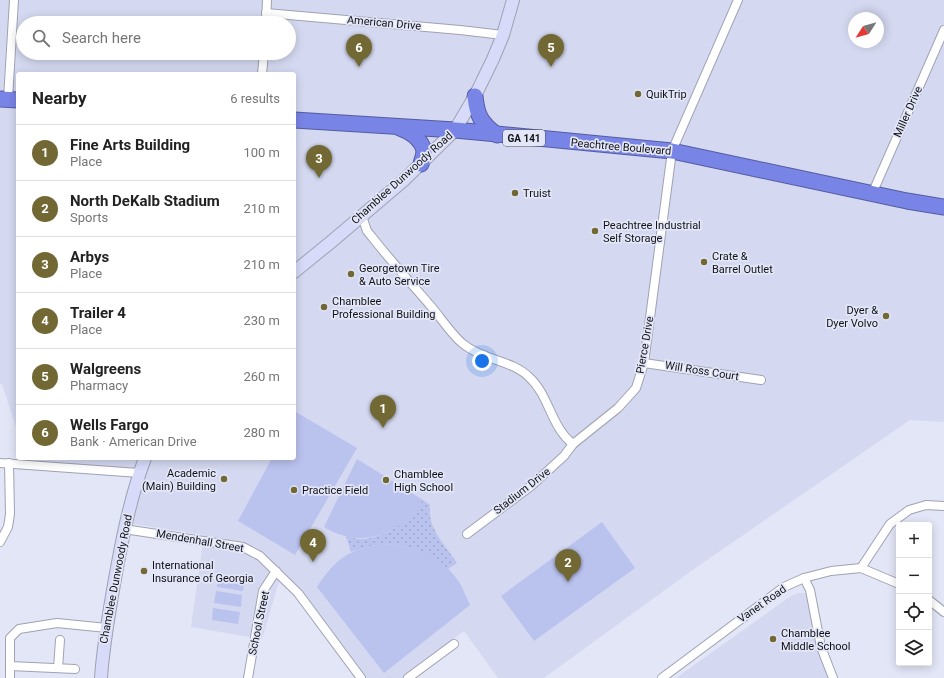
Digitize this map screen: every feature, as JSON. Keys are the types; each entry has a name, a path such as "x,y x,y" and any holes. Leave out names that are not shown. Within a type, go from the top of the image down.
{"highway":[{"path":"475,96 476,110 480,119 497,135"},
{"name":"Peachtree Boulevard","path":"296,120 455,130 672,151 872,194 944,207"},
{"path":"395,127 407,130 422,146 424,153 421,164"}],"street":[{"path":"9,99 14,0"},
{"path":"266,13 267,0"},
{"name":"Chamblee Dunwoody Road","path":"296,270 362,216 421,164 455,130 475,96 493,59 503,35 513,0"},
{"name":"Pierce Drive","path":"573,444 608,418 636,388 644,363 672,151 738,0"},
{"name":"American Drive","path":"266,13 503,35"},
{"name":"Miller Drive","path":"872,194 944,30"},
{"path":"262,72 263,60"},
{"path":"362,216 367,231 461,342 486,357 518,368 529,376 540,391 556,425 567,440 573,444"},
{"path":"352,224 367,231"},
{"name":"Will Ross Court","path":"644,363 761,380"},
{"name":"Stadium Drive","path":"467,534 550,470 564,456 573,444"},
{"name":"Chamblee Dunwoody Road","path":"101,678 102,654 124,529 139,473 144,460"},
{"path":"0,463 139,473"},
{"path":"0,542 8,528 10,514 9,463"},
{"path":"861,568 890,524 909,510 926,505 944,506"},
{"name":"Mendenhall Street","path":"124,529 243,547 260,556 298,593 361,678"},
{"name":"Vanet Road","path":"662,678 784,587 804,578 831,571 861,568 896,583"},
{"name":"School Street","path":"248,678 263,591 276,571"},
{"path":"804,578 810,590 821,647 833,678"},
{"path":"932,602 944,612"},
{"path":"10,678 10,638 19,629 57,623 107,628"},
{"path":"58,668 60,640"},
{"path":"408,678 454,644"},
{"path":"10,666 75,669"}],"shaded area":[{"path":"0,0 944,0 944,422 910,420 694,569 544,678 498,678 464,631 403,678 358,678 297,597 280,581 262,639 191,627 204,535 133,524 139,493 148,471 135,472 27,460 296,460 296,72 16,72 16,427 2,384 0,384"},
{"name":"Practice Field","path":"296,412 357,448 295,555 238,521 271,460 296,460"},
{"path":"357,459 423,500 414,512 391,530 366,538 338,534 324,527"},
{"path":"423,500 430,505 431,522 434,529 442,543 457,563 448,569 424,553 390,544 378,545 351,552 346,536 362,539 380,535 397,527 418,507"},
{"path":"602,522 635,568 534,641 501,596"},
{"path":"383,544 406,546 428,554 437,560 454,575 461,585 470,605 384,673 317,587 337,562 344,556 361,549"},
{"path":"218,575 245,579 243,591 217,587"},
{"path":"216,591 242,595 241,607 214,603"},
{"name":"Chamblee Middle School","path":"798,593 806,593 812,624 829,678 676,678 788,598"},
{"path":"213,608 240,612 238,624 212,620"}],"place":[{"name":"Wells Fargo","path":"359,67"},
{"name":"Walgreens","path":"551,67"},
{"name":"QuikTrip","path":"638,94"},
{"name":"Arbys","path":"319,178"},
{"name":"Truist","path":"515,193"},
{"name":"Peachtree Industrial Self Storage","path":"595,231"},
{"name":"Crate & Barrel Outlet","path":"704,262"},
{"name":"Georgetown Tire & Auto Service","path":"351,274"},
{"name":"Chamblee Professional Building","path":"324,307"},
{"name":"Dyer & Dyer Volvo","path":"886,316"},
{"name":"Fine Arts Building","path":"383,428"},
{"name":"Academic (Main) Building","path":"224,479"},
{"name":"Chamblee High School","path":"386,480"},
{"name":"Practice Field","path":"294,490"},
{"name":"Trailer 4","path":"313,562"},
{"name":"International Insurance of Georgia","path":"144,571"},
{"name":"North DeKalb Stadium","path":"568,582"},
{"name":"Chamblee Middle School","path":"773,639"}]}
